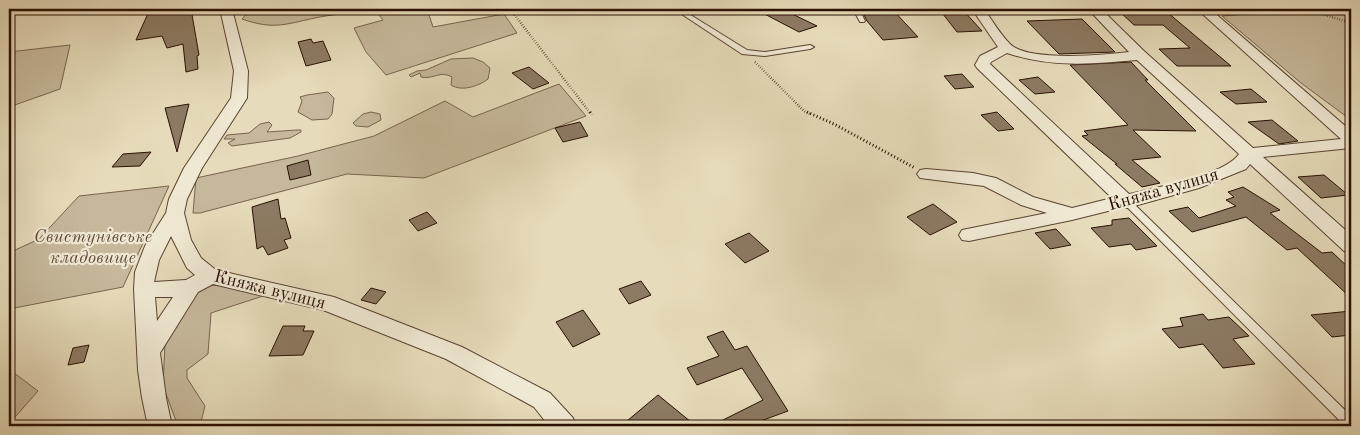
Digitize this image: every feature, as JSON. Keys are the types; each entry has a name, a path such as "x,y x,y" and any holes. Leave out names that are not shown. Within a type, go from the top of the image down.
{"street":[{"path":"160,426 155,411 145,289 146,268 156,244 175,213 178,199 193,168 239,98 241,71 226,9"},
{"path":"978,9 1006,48 1034,58 1067,62 1140,55"},
{"path":"1094,9 1140,55 1247,154 1351,246"},
{"path":"1203,9 1351,138"},
{"path":"1006,48 986,59 982,64 1127,202"},
{"path":"1247,154 1351,143"},
{"name":"Княжа вулиця","path":"969,235 1127,202 1193,184 1240,166 1247,154"},
{"path":"926,174 973,178 990,182 1027,201 1072,214"},
{"name":"Княжа вулиця","path":"175,213 181,240 194,263 210,276 327,303 454,353 542,400 564,426"},
{"path":"145,289 171,290 191,287 210,276"},
{"path":"150,350 191,287"}],"lane":[{"path":"677,9 746,52 765,54 810,47"},
{"path":"856,9 862,22"},
{"path":"1127,202 1351,424"}],"path":[{"path":"510,9 592,115"},
{"path":"1306,9 1351,23"},
{"path":"746,52 804,111 834,124 926,174"}],"green space":[{"path":"231,9 363,9 282,25 264,25 242,19 249,11 232,11"},
{"path":"374,9 409,9 405,14 427,9 433,27 504,14 517,33 386,75 366,52 354,28 383,20"},
{"path":"1285,9 1351,9 1351,120 1301,83 1222,16 1273,12"},
{"path":"70,45 60,89 9,107 9,52"},
{"path":"473,58 483,62 490,68 488,79 470,87 460,88 451,85 452,77 444,74 425,78 421,77 420,73 411,77 409,75 451,59"},
{"path":"559,84 586,116 424,178 347,174 200,213 193,213 196,178 298,156 374,136 445,101 473,117"},
{"path":"328,92 334,98 332,114 328,119 312,120 298,112 302,101 300,97"},
{"path":"371,112 380,114 381,120 368,127 356,126 353,123 363,114"},
{"path":"269,122 272,125 267,132 301,130 301,132 290,138 232,146 228,143 235,139 224,139 227,135 249,133 260,124"},
{"name":"Свистунівське кладовище","path":"169,186 123,287 9,309 9,258 13,251 39,239 79,196"},
{"path":"206,285 246,287 266,295 211,313 208,354 187,370 187,378 205,406 200,426 178,426 163,386 165,343 195,291"},
{"path":"9,369 38,391 9,424"}],"building":[{"path":"150,9 191,9 199,55 197,56 198,69 186,72 183,44 167,48 162,36 136,40"},
{"path":"755,9 782,9 817,26 799,32"},
{"path":"861,9 892,9 918,37 883,40 867,21"},
{"path":"939,9 962,9 982,31 957,32"},
{"path":"1120,12 1167,12 1231,66 1177,66 1159,49 1190,48 1163,25 1134,25"},
{"path":"1082,19 1115,52 1059,54 1027,21"},
{"path":"311,39 313,43 323,41 331,60 306,66 298,42"},
{"path":"1131,62 1148,80 1145,80 1196,131 1133,130 1161,157 1132,160 1160,183 1142,187 1082,136 1088,135 1084,131 1128,125 1070,65"},
{"path":"529,67 549,83 533,89 512,73"},
{"path":"962,74 974,87 955,89 944,76"},
{"path":"1038,77 1055,92 1035,94 1019,80"},
{"path":"1251,89 1267,102 1236,104 1220,92"},
{"path":"189,104 177,152 165,108"},
{"path":"997,112 1014,129 998,131 981,115"},
{"path":"1272,120 1298,141 1279,144 1248,122"},
{"path":"580,122 588,136 563,142 555,128"},
{"path":"151,152 140,166 112,167 123,154"},
{"path":"308,160 311,175 290,180 287,166"},
{"path":"1324,175 1348,195 1321,198 1298,177"},
{"path":"1243,187 1280,210 1270,213 1322,253 1332,252 1351,270 1351,298 1297,248 1287,250 1246,217 1192,232 1169,211 1188,207 1199,218 1236,206 1226,200 1234,197 1228,192"},
{"path":"278,199 281,219 285,218 291,238 284,240 288,248 268,255 263,246 257,249 252,207"},
{"path":"933,204 957,222 930,235 907,217"},
{"path":"427,212 437,223 418,231 409,220"},
{"path":"1129,218 1157,246 1136,250 1131,244 1109,247 1091,228 1112,225 1112,220"},
{"path":"1056,229 1071,245 1050,249 1035,233"},
{"path":"749,233 769,251 745,263 725,244"},
{"path":"641,281 651,295 629,304 619,289"},
{"path":"371,288 386,292 376,304 361,300"},
{"path":"583,310 600,334 573,347 556,322"},
{"path":"1351,311 1351,335 1332,337 1311,315"},
{"path":"1203,314 1208,320 1229,317 1249,336 1233,339 1255,364 1223,368 1203,344 1179,348 1162,329 1183,326 1180,318"},
{"path":"283,326 305,326 303,331 314,331 303,355 269,356"},
{"path":"723,331 735,350 747,346 788,411 758,422 761,426 711,426 763,400 742,368 697,385 687,368 719,356 707,337"},
{"path":"89,345 84,362 68,365 73,348"},
{"path":"658,395 696,426 621,426"}]}
